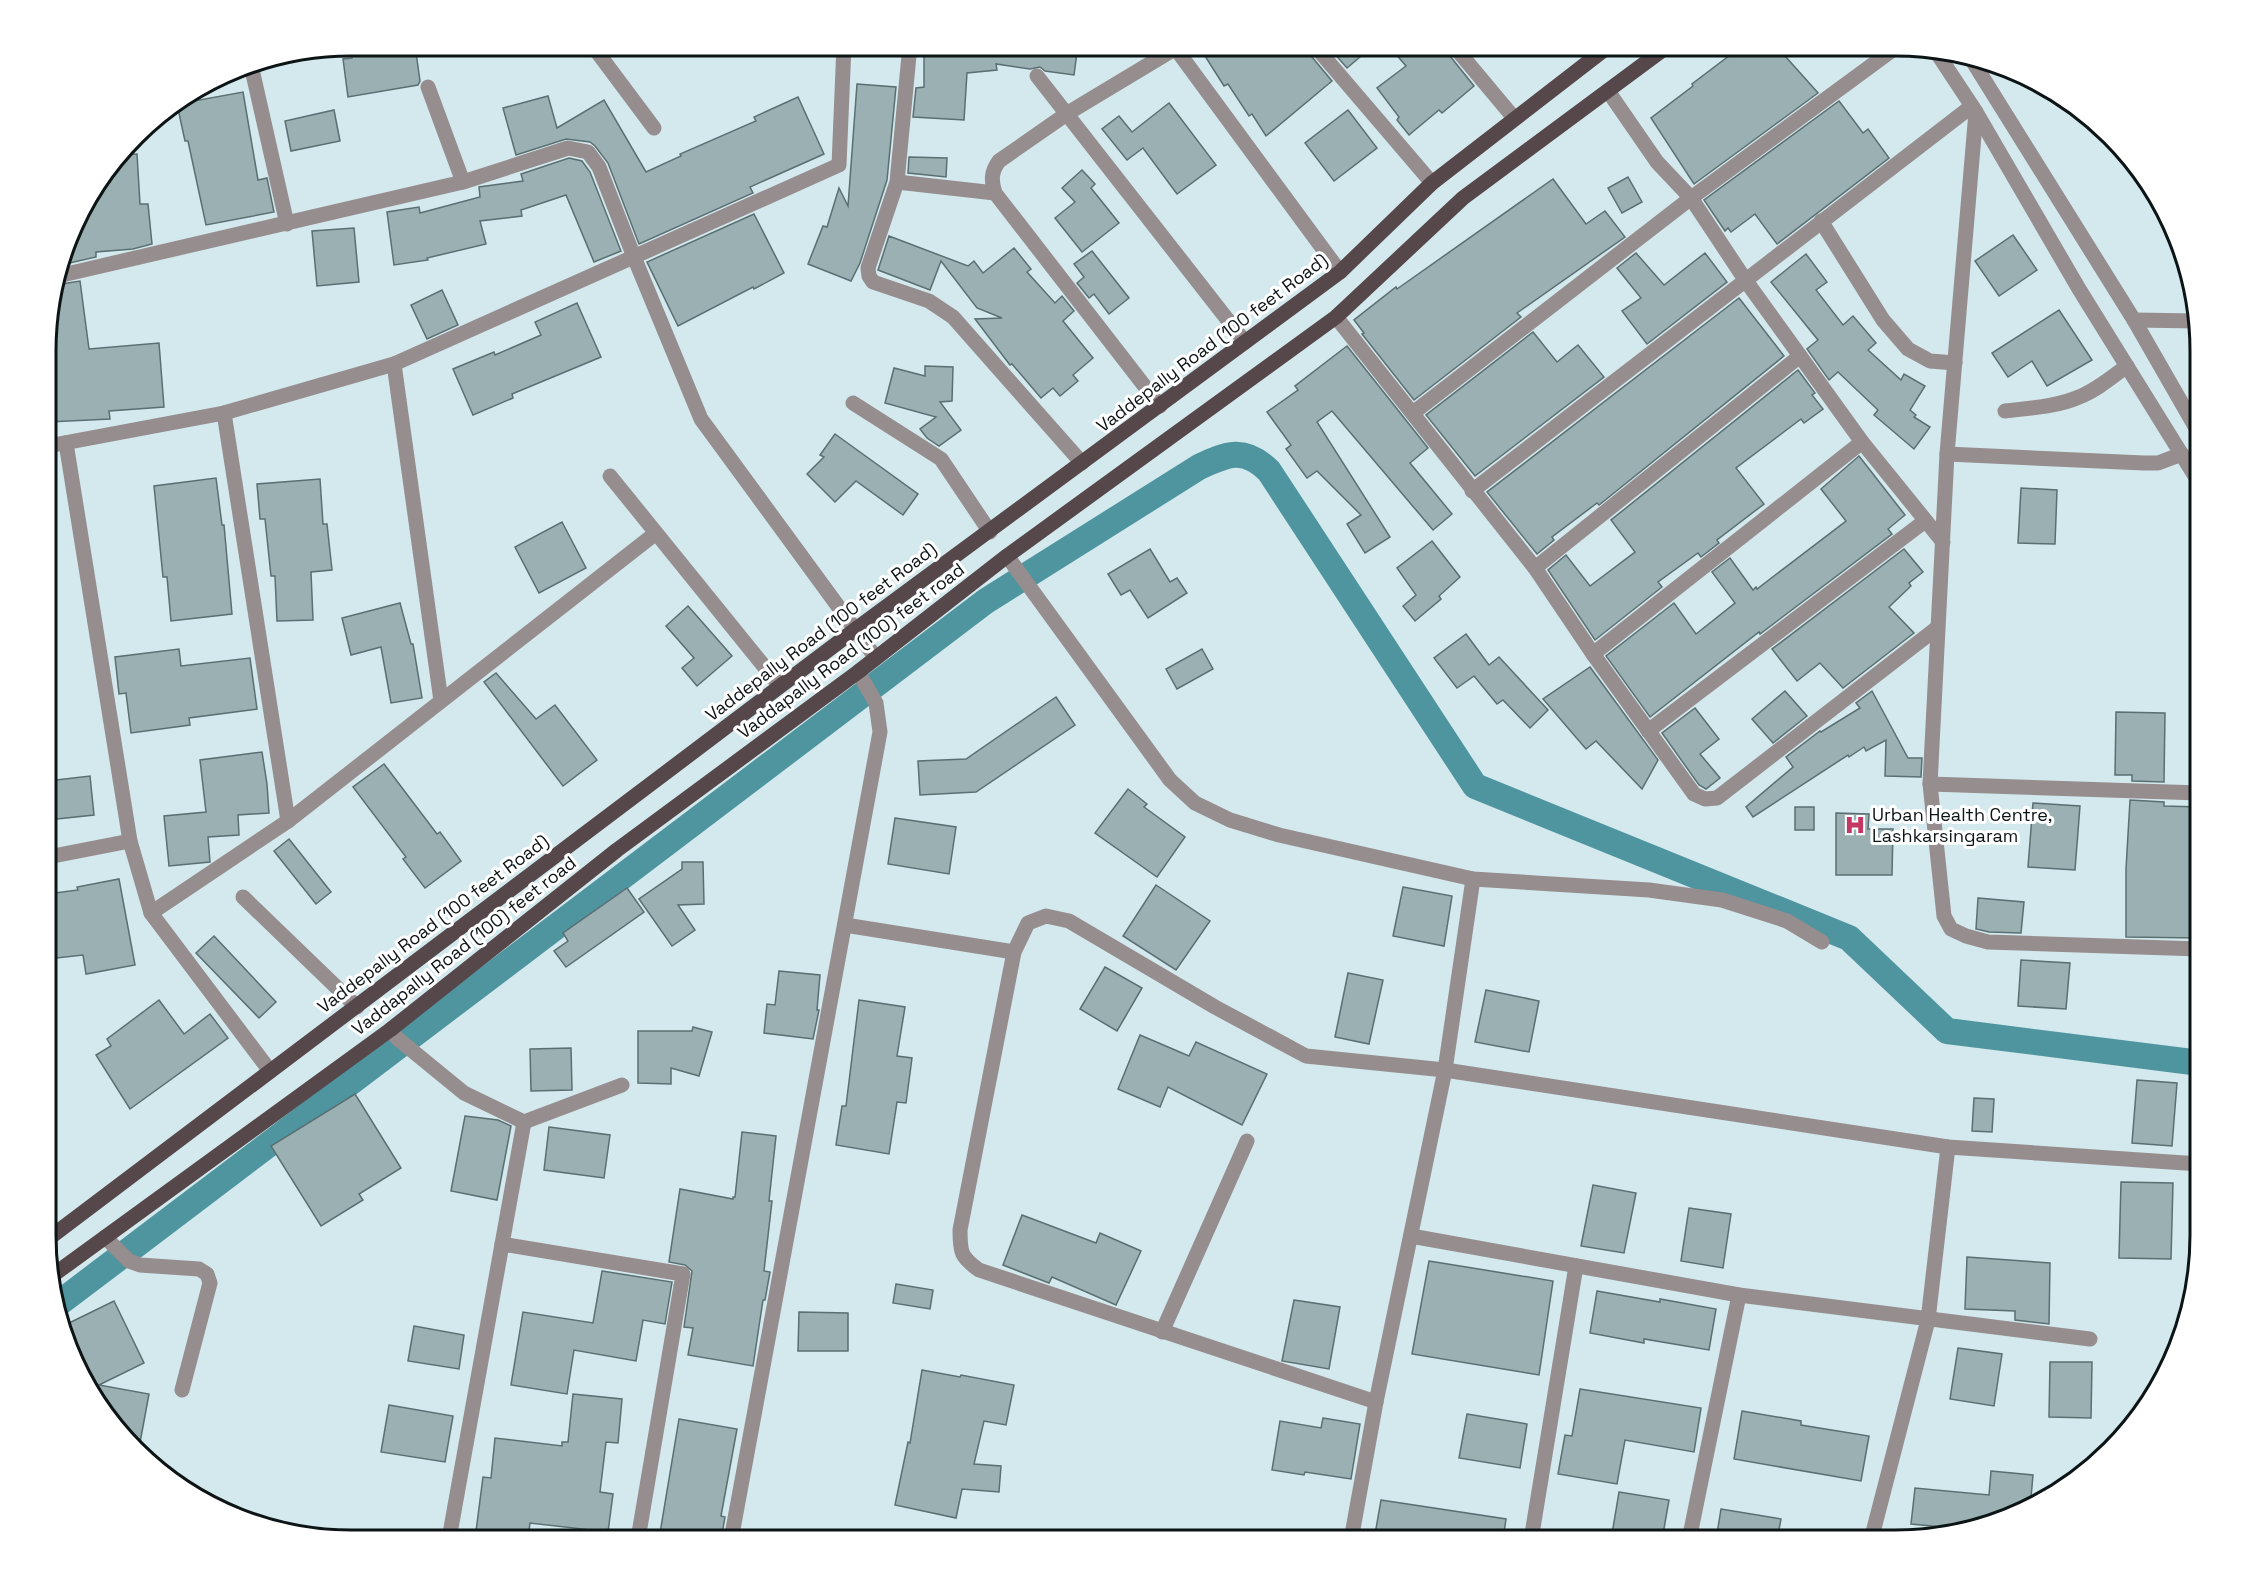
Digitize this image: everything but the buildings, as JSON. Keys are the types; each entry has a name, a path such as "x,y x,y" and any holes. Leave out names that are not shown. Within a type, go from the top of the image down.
{"main road":[{"name":"Vaddepally Road (100 feet Road)","path":"56,1233 856,629 1340,272 1432,183 1595,56"},
{"name":"Vaddapally Road (100) feet road","path":"58,1272 394,1034 617,850 860,676 876,658 1011,562 1255,375 1336,317 1462,198 1655,56"}],"street":[{"path":"600,56 654,128"},
{"path":"56,445 224,414 394,364 839,165 844,56"},
{"path":"909,56 897,182 868,268 869,276 873,282 929,301 953,317 1082,463"},
{"path":"1164,56 1068,113 999,161 992,170 992,182 996,193 1164,403"},
{"path":"1178,56 1340,272"},
{"path":"1323,56 1432,183"},
{"path":"1463,56 1514,118"},
{"path":"1413,413 1691,198 1884,56"},
{"path":"1941,59 1974,109 2079,289 2190,467"},
{"path":"1976,67 2134,320 2190,418"},
{"path":"253,72 287,224"},
{"path":"1037,76 1245,342"},
{"path":"428,87 463,182"},
{"path":"1608,91 1657,162 1691,198 1746,281 1862,442 1943,542"},
{"path":"1472,491 1821,221 1974,109"},
{"path":"1974,109 1947,454 1930,784 1944,916 1951,929 1988,942 2190,950"},
{"path":"66,274 463,182 568,148 588,152 599,167 701,419 876,658"},
{"path":"897,182 996,193"},
{"path":"1821,221 1883,320 1908,349 1930,361 1954,363"},
{"path":"1336,317 1534,568 1694,794 1705,799 1717,798 1937,628"},
{"path":"2134,320 2189,321"},
{"path":"1534,568 1800,356"},
{"path":"394,364 441,701"},
{"path":"2005,411 2041,407 2079,398 2127,366"},
{"path":"853,403 940,459 990,532"},
{"path":"224,414 288,821"},
{"path":"1593,654 1862,442"},
{"path":"66,443 130,841 151,913 270,1071"},
{"path":"1947,454 2158,463 2182,453"},
{"path":"610,476 780,686"},
{"path":"1648,731 1925,521"},
{"path":"151,913 288,821 656,533"},
{"path":"1011,562 1170,780 1195,802 1230,820 1279,835 1473,879 1649,890 1722,900 1787,921 1822,942"},
{"path":"733,1530 880,732 876,703 860,676"},
{"path":"1930,784 2190,793"},
{"path":"56,855 130,841"},
{"path":"1353,1530 1376,1402 1445,1070 1473,879"},
{"path":"243,897 357,1007"},
{"path":"1376,1402 979,1270 965,1260 960,1250 960,1230 1014,952 1028,923 1046,916 1069,921 1215,1007 1306,1056 1445,1070 1948,1147 2190,1163"},
{"path":"845,925 1014,952"},
{"path":"394,1034 464,1093 524,1122 622,1085"},
{"path":"451,1530 524,1122"},
{"path":"1162,1332 1247,1141"},
{"path":"1874,1530 1928,1320 1948,1147"},
{"path":"1411,1236 1739,1295 2090,1339"},
{"path":"105,1237 124,1256 140,1264 199,1269 207,1274 210,1283 182,1390"},
{"path":"502,1244 683,1274 640,1530"},
{"path":"1533,1530 1576,1266"},
{"path":"1691,1530 1739,1295"}],"waterway":[{"path":"63,1300 986,601 1199,467 1235,455 1251,458 1269,471 1475,786 1849,938 1947,1031 2190,1062"}],"place":[{"name":"Urban Health Centre, Lashkarsingaram","path":"1855,825"}]}
